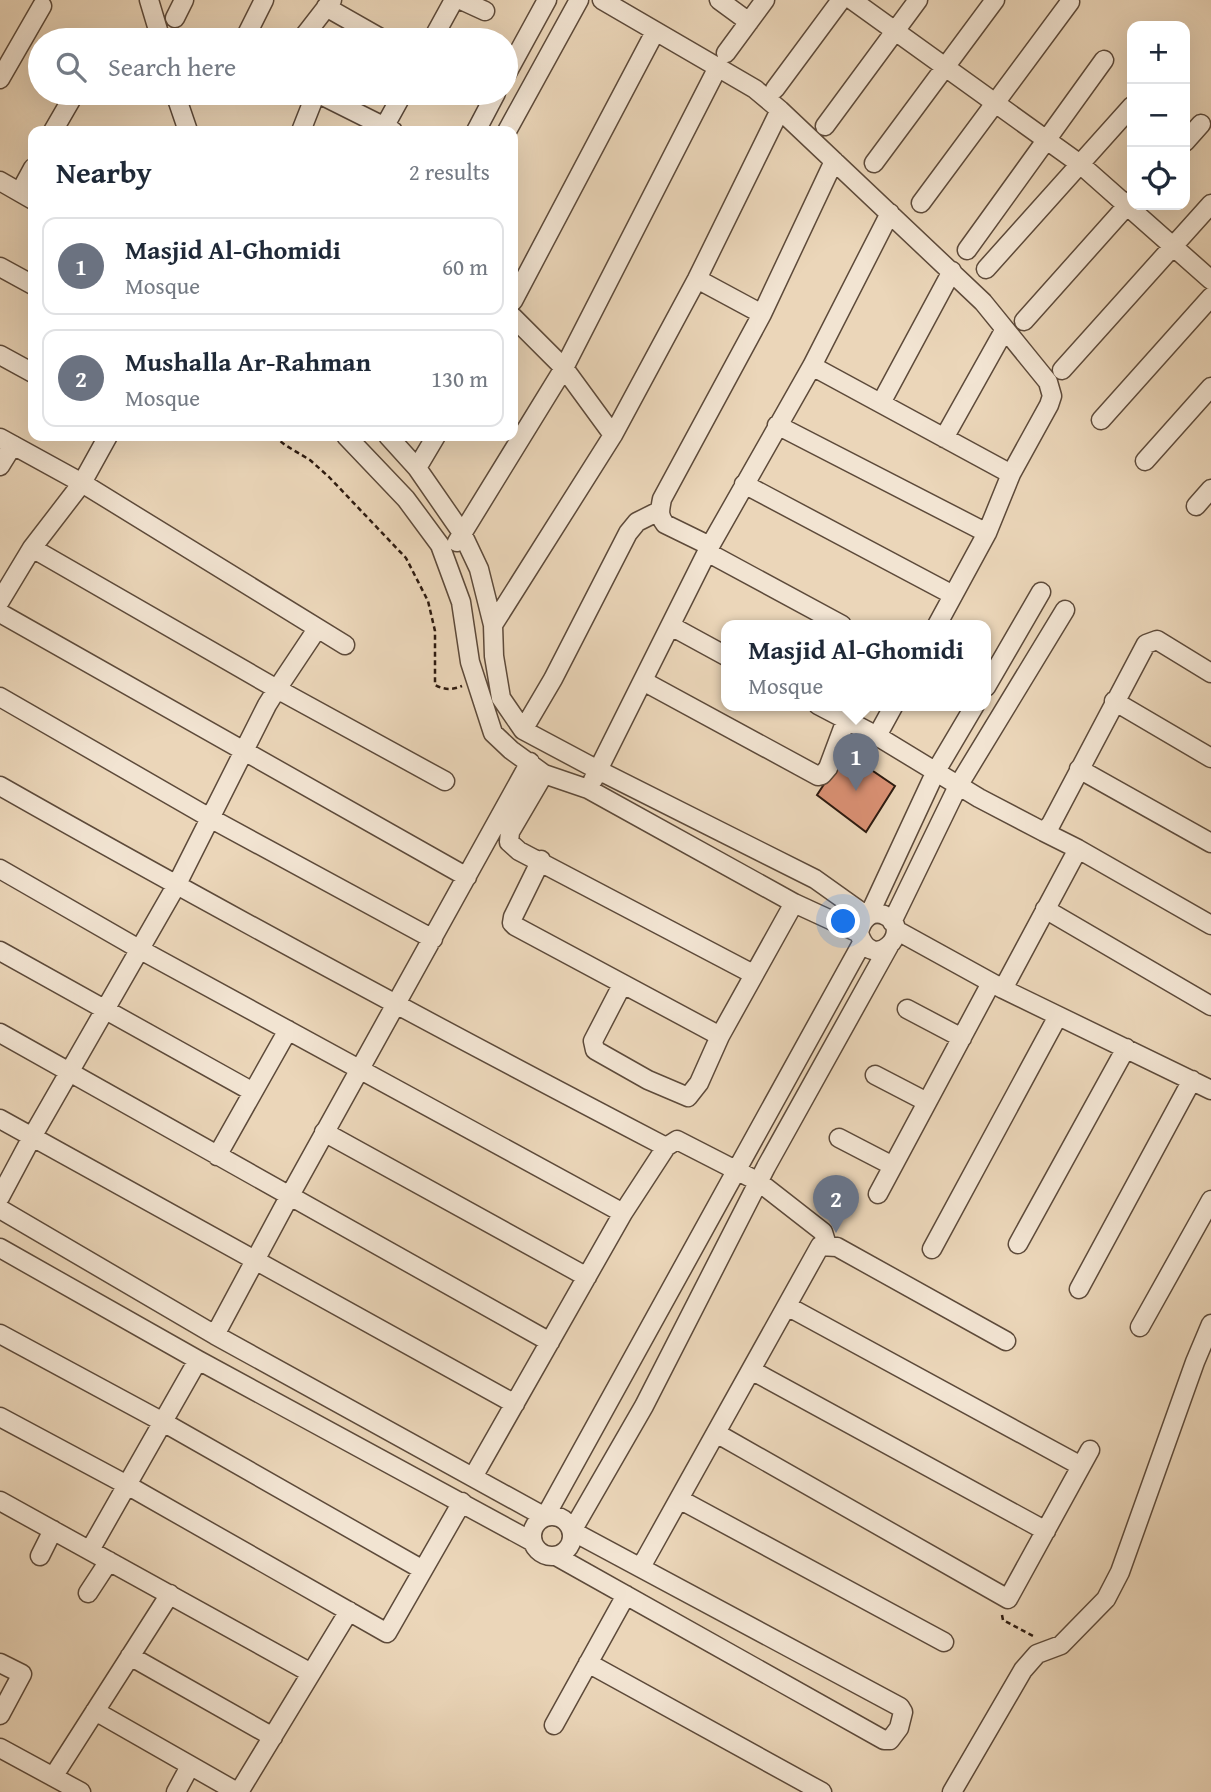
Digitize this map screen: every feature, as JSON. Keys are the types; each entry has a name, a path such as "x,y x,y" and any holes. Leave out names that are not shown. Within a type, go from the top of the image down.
{"street":[{"path":"149,0 157,28"},
{"path":"175,18 184,0"},
{"path":"250,28 264,0"},
{"path":"439,28 454,0"},
{"path":"461,0 485,10"},
{"path":"518,53 547,0"},
{"path":"510,126 579,0"},
{"path":"602,0 655,32 722,60 780,110 952,271 983,302 1048,382 1052,396 1011,474 987,533 940,620"},
{"path":"719,0 749,22"},
{"path":"446,558 564,368 722,60 765,0"},
{"path":"775,89 841,0"},
{"path":"852,0 1127,201"},
{"path":"825,126 918,0"},
{"path":"874,163 995,0"},
{"path":"921,203 1070,2"},
{"path":"310,28 329,4 366,28"},
{"path":"29,28 42,5"},
{"path":"0,79 28,30"},
{"path":"518,292 655,32"},
{"path":"967,250 1104,60"},
{"path":"57,126 68,105"},
{"path":"179,105 186,126"},
{"path":"303,126 312,105"},
{"path":"339,105 379,126"},
{"path":"388,126 397,105"},
{"path":"478,126 489,105"},
{"path":"493,625 613,435 697,279 780,110"},
{"path":"986,270 1127,112"},
{"path":"1190,136 1200,124"},
{"path":"833,620 665,524 659,511 662,499 762,314 834,162"},
{"path":"0,181 27,196"},
{"path":"1062,370 1211,204"},
{"path":"1024,321 1127,206"},
{"path":"1137,210 1211,280"},
{"path":"588,789 709,549 812,366 890,213"},
{"path":"0,267 28,282"},
{"path":"881,403 952,271"},
{"path":"697,279 762,314"},
{"path":"1101,420 1211,297"},
{"path":"518,322 564,368 613,435"},
{"path":"944,438 1005,329"},
{"path":"0,355 28,370"},
{"path":"812,366 1011,474"},
{"path":"1145,461 1211,387"},
{"path":"777,425 987,533"},
{"path":"0,466 6,441 82,483 345,645"},
{"path":"0,601 32,548 82,483 105,441"},
{"path":"351,441 406,499 440,545 461,602 470,662 493,733 511,750 537,768 588,789 860,938 869,949 880,951 892,933"},
{"path":"393,441 417,468 463,533 480,569 493,625 494,656 501,698 523,730 815,879 868,916 886,916 892,933 1211,1090"},
{"path":"417,468 433,441"},
{"path":"744,484 953,594"},
{"path":"1196,506 1211,489"},
{"path":"523,730 553,679 628,533 637,522 659,511"},
{"path":"32,548 277,689 446,781"},
{"path":"991,677 1041,592"},
{"path":"556,1556 568,1549 572,1531 644,1406 762,1174 892,933 958,786 1065,610"},
{"path":"0,613 467,877"},
{"path":"671,626 721,653"},
{"path":"0,1197 176,886 277,689 317,629"},
{"path":"1044,832 1051,824 1146,643 1157,640 1211,673"},
{"path":"643,681 818,776 828,768 846,720"},
{"path":"0,698 210,818 433,939"},
{"path":"1114,701 1211,758"},
{"path":"829,711 877,736 958,786 1078,849 1211,925"},
{"path":"877,736 891,711"},
{"path":"533,1542 534,1527 545,1517 616,1390 860,938 861,923 868,916 936,771 971,711"},
{"path":"537,768 508,836 509,842 519,851 541,860 753,974"},
{"path":"215,1335 324,1132 467,877 537,768"},
{"path":"1079,769 1211,843"},
{"path":"0,786 176,886 395,1005 666,1147"},
{"path":"912,823 935,835"},
{"path":"878,1194 961,1038 1045,909 1078,849"},
{"path":"541,860 513,917 512,923 515,926 720,1036"},
{"path":"0,869 139,949 623,1213"},
{"path":"622,985 593,1045 595,1050 648,1080 688,1097 699,1083 720,1036 794,903"},
{"path":"1045,909 1211,1006"},
{"path":"0,951 253,1092"},
{"path":"907,1009 961,1038"},
{"path":"932,1249 1058,1016"},
{"path":"217,1156 288,1030"},
{"path":"0,1033 550,1342"},
{"path":"1018,1244 1126,1048"},
{"path":"875,1075 927,1102"},
{"path":"1079,1289 1192,1080"},
{"path":"0,1119 515,1405"},
{"path":"324,1132 587,1277"},
{"path":"839,1138 893,1166"},
{"path":"473,1477 623,1213 666,1147 677,1140 762,1174 823,1232 827,1245"},
{"path":"1140,1326 1210,1203"},
{"path":"0,1209 215,1335 545,1517 560,1517 572,1531 900,1707 903,1712 899,1728 890,1740 884,1740 556,1556 542,1554 533,1542 198,1360 0,1248"},
{"path":"641,1567 820,1246 837,1247 1006,1341"},
{"path":"716,1433 1008,1599 1046,1531 1085,1458 786,1306"},
{"path":"953,1792 1023,1670 1037,1654 1061,1645 1105,1599 1120,1572 1211,1324"},
{"path":"0,1334 163,1422 423,1570"},
{"path":"90,1550 198,1360"},
{"path":"751,1370 1046,1531"},
{"path":"616,1390 644,1406"},
{"path":"0,1417 127,1485 387,1633 462,1502"},
{"path":"436,1488 450,1464"},
{"path":"678,1499 944,1643"},
{"path":"0,1501 312,1673"},
{"path":"40,1556 53,1530"},
{"path":"88,1593 109,1560"},
{"path":"53,1777 170,1594"},
{"path":"554,1725 626,1595"},
{"path":"95,1712 238,1792 349,1611"},
{"path":"130,1656 272,1737"},
{"path":"0,1662 22,1674 0,1715"},
{"path":"589,1663 822,1792"},
{"path":"0,1748 81,1792"},
{"path":"176,1792 190,1766"}],"path":[{"path":"280,441 310,460 329,477 406,558 428,601 435,631 435,685 442,689 455,690 476,681"},
{"path":"1008,1599 1002,1615 1003,1620 1031,1635 1038,1642 1061,1645"}],"building":[{"path":"845,752 895,786 866,832 817,795"}],"place":[{"name":"Masjid Al-Ghomidi","path":"856,791"},
{"name":"Mushalla Ar-Rahman","path":"836,1233"}]}
